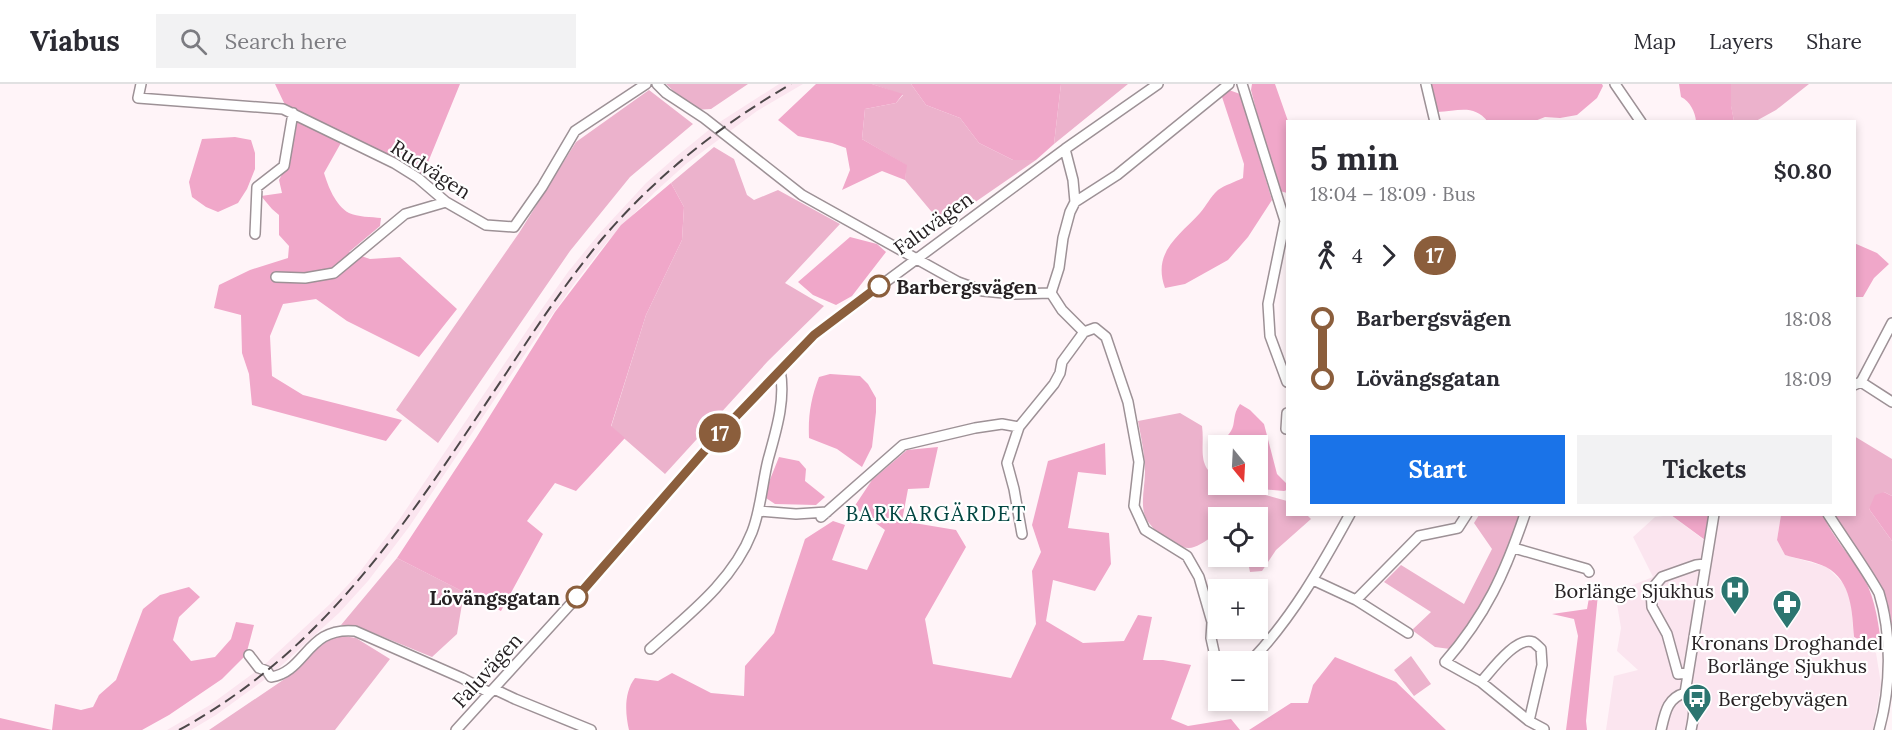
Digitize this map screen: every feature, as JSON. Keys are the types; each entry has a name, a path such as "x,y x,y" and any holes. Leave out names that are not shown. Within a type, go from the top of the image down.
{"street":[{"name":"Rudvägen","path":"141,84 138,98 283,109 394,163 418,178 446,202 486,225 514,227 542,187 575,131 646,84"},
{"path":"657,84 802,195 958,282 983,291 1014,294 1051,293"},
{"name":"Faluvägen","path":"456,730 721,432 814,335 1065,149 1158,84"},
{"path":"1051,293 1059,268 1063,238 1075,202 1117,175 1229,84"},
{"path":"1242,84 1286,221 1268,304 1270,336 1286,379"},
{"path":"1426,84 1434,120"},
{"path":"1615,84 1640,120"},
{"path":"255,234 257,187 284,166 292,113"},
{"path":"1065,149 1073,180 1075,202"},
{"path":"276,277 305,278 334,273 405,214 446,202"},
{"path":"1051,293 1062,310 1084,332"},
{"path":"1892,323 1857,384 1892,402"},
{"path":"1022,534 1007,463 1019,428 1054,384 1060,373 1062,362 1084,332 1095,328 1106,338 1128,402 1139,462 1134,506 1145,530 1187,556 1199,577 1212,622 1211,638 1214,651"},
{"path":"650,649 715,589 736,564 751,533 759,511 783,387 780,370"},
{"path":"759,511 824,514 903,445 1002,424 1019,428"},
{"path":"1261,651 1273,638 1313,580 1349,516"},
{"path":"1356,600 1419,536 1458,528 1466,516"},
{"path":"1524,516 1514,548 1492,597 1468,636 1445,662 1481,682 1529,721 1544,729"},
{"path":"1685,693 1714,516"},
{"path":"1829,516 1879,594 1890,627 1891,674 1879,730"},
{"path":"1514,548 1587,569 1588,572"},
{"path":"1688,673 1678,674 1667,634 1652,607 1651,590 1662,577 1705,564"},
{"path":"1313,580 1356,600 1408,633"},
{"path":"249,655 259,668 267,671 271,677 278,676 330,633 342,630 355,632 492,691 591,730"},
{"path":"1481,682 1510,650 1521,642 1533,642 1541,648 1542,665 1529,721"},
{"path":"1661,730 1669,703 1677,695 1685,693"},
{"path":"1685,693 1695,708 1691,730"}],"shaded area":[{"path":"275,84 460,84 422,177 286,107"},
{"path":"666,84 748,84 711,109 694,110"},
{"path":"779,84 803,84 757,111 686,164 655,192 607,242 544,326 409,527 368,581 339,613 271,675 216,715 191,730 167,730 210,705 263,666 330,604 359,573 399,520 534,320 598,235 646,183 678,155 715,125"},
{"path":"816,84 872,84 903,94 896,103 865,109 862,139 907,165 905,180 882,171 842,190 850,170 846,148 798,136 778,120"},
{"path":"872,84 911,84 926,105 960,118 979,143 1013,160 1036,160 941,223 905,180 906,165 862,139 865,109 896,103 903,95"},
{"path":"911,84 1061,84 1054,144 1036,160 1013,160 979,143 960,118 926,105"},
{"path":"1061,84 1128,84 1054,144"},
{"path":"1252,84 1275,84 1288,120 1286,193 1280,191 1269,161 1251,90"},
{"path":"1429,84 1602,84 1603,86 1597,98 1577,115 1560,118 1486,120 1471,110 1437,112"},
{"path":"1679,84 1731,84 1734,120 1696,120 1692,107 1681,97"},
{"path":"1731,84 1809,84 1776,110 1758,120 1734,120"},
{"path":"649,90 693,124 630,177 570,251 438,443 396,410 519,233 576,142"},
{"path":"1229,90 1240,94 1272,200 1248,237 1228,260 1185,284 1165,288 1162,264 1176,237 1200,213 1218,190 1243,178 1244,164 1222,97"},
{"path":"295,118 342,141 324,173 330,189 344,210 360,216 381,218 380,226 349,252 370,259 400,257 457,309 419,357 347,321 316,299 283,304 270,336 272,376 303,395 402,420 386,441 252,405 249,374 242,353 241,315 214,308 219,285 250,270 288,258 289,246 279,235 279,215 261,196 282,193 279,180 288,163"},
{"path":"235,137 251,140 255,153 255,169 238,203 218,212 192,197 189,182 202,139"},
{"path":"714,147 734,159 747,195 754,200 778,190 840,224 785,283 824,306 768,361 665,474 611,427 646,315 682,240 684,207 671,183"},
{"path":"671,183 684,207 682,240 646,315 611,426 625,438 576,491 555,483 527,521 543,534 501,611 397,558 555,312 621,225"},
{"path":"850,237 877,244 886,252 852,296 836,305 813,295 798,282"},
{"path":"1856,244 1877,253 1889,264 1874,278 1863,297 1856,297"},
{"path":"830,374 860,376 876,398 872,447 862,467 837,449 809,438 810,414 816,385 819,377"},
{"path":"1240,404 1264,424 1267,435 1228,435"},
{"path":"1180,413 1202,426 1203,455 1208,469 1208,495 1265,495 1286,501 1286,516 1308,516 1311,519 1276,550 1268,562 1268,507 1208,507 1208,539 1194,547 1180,546 1164,538 1146,519 1143,503 1144,459 1138,421"},
{"path":"1856,437 1892,459 1892,496 1884,492 1869,509 1892,541 1892,628 1881,593 1833,516 1856,516"},
{"path":"1268,439 1277,474 1286,483 1284,491 1268,490"},
{"path":"1105,443 1106,475 1078,472 1068,528 1109,533 1111,564 1095,591 1053,580 1046,621 1083,643 1124,641 1138,615 1152,617 1143,660 1163,660 1191,665 1171,719 1188,726 1231,719 1240,730 629,730 626,703 635,678 658,681 672,673 711,693 744,696 745,666 774,633 805,539 833,521 845,525 832,560 867,570 885,530 854,507 872,480 907,450 938,447 929,488 908,489 902,521 956,530 966,547 925,619 933,664 1011,678 1036,624 1032,571 1041,552 1032,525 1048,461"},
{"path":"779,457 799,461 806,469 805,481 825,497 816,505 775,504 766,498 769,482"},
{"path":"1884,492 1892,496 1892,541 1869,509 1875,495"},
{"path":"1478,516 1522,516 1489,597 1450,649 1435,647 1412,630 1431,612 1384,582 1401,565 1464,604 1492,549 1474,523"},
{"name":"Borlänge Sjukhus","path":"1672,516 1704,540 1709,516 1781,516 1777,540 1785,555 1827,567 1844,584 1851,601 1854,642 1876,653 1881,684 1873,730 1606,730 1614,676 1638,670 1617,651 1621,628 1615,592 1653,577 1633,537 1655,517"},
{"path":"1672,516 1709,516 1705,540"},
{"path":"1781,516 1824,516 1868,586 1876,614 1882,651 1854,637 1849,598 1841,580 1835,573 1821,565 1785,555 1777,540"},
{"path":"397,558 464,592 457,634 432,657 359,627 341,625"},
{"path":"1249,567 1265,567 1262,571 1250,572"},
{"path":"189,587 200,597 179,617 173,640 191,661 215,657 231,639 236,622 254,625 246,655 222,679 169,715 142,730 52,730 55,704 81,710 93,707 99,695 116,680 143,609 160,595"},
{"path":"1590,592 1598,594 1587,730 1566,730 1578,636 1574,619 1552,614 1587,609"},
{"path":"337,635 356,638 390,659 335,730 209,730 295,672 317,648"},
{"path":"1411,656 1431,684 1414,696 1394,670"},
{"path":"1335,657 1396,682 1446,730 1249,730 1291,703 1308,703 1313,685"},
{"path":"0,718 52,730 0,730"}],"railway":[{"path":"179,730 233,696 282,658 325,617 365,572 438,475 564,287 623,216 667,173 714,135 791,84"}],"bus line":[{"name":"17","path":"577,597 721,432 814,335 879,286"}],"place":[{"name":"Barbergsvägen","path":"879,286"},
{"name":"Lövängsgatan","path":"577,597"},
{"name":"Borlänge Sjukhus","path":"1735,616"},
{"name":"Kronans Droghandel Borlänge Sjukhus","path":"1787,630"},
{"name":"Bergebyvägen","path":"1697,724"}],"district":[{"name":"BARKARGÄRDET","path":"936,513"}]}
